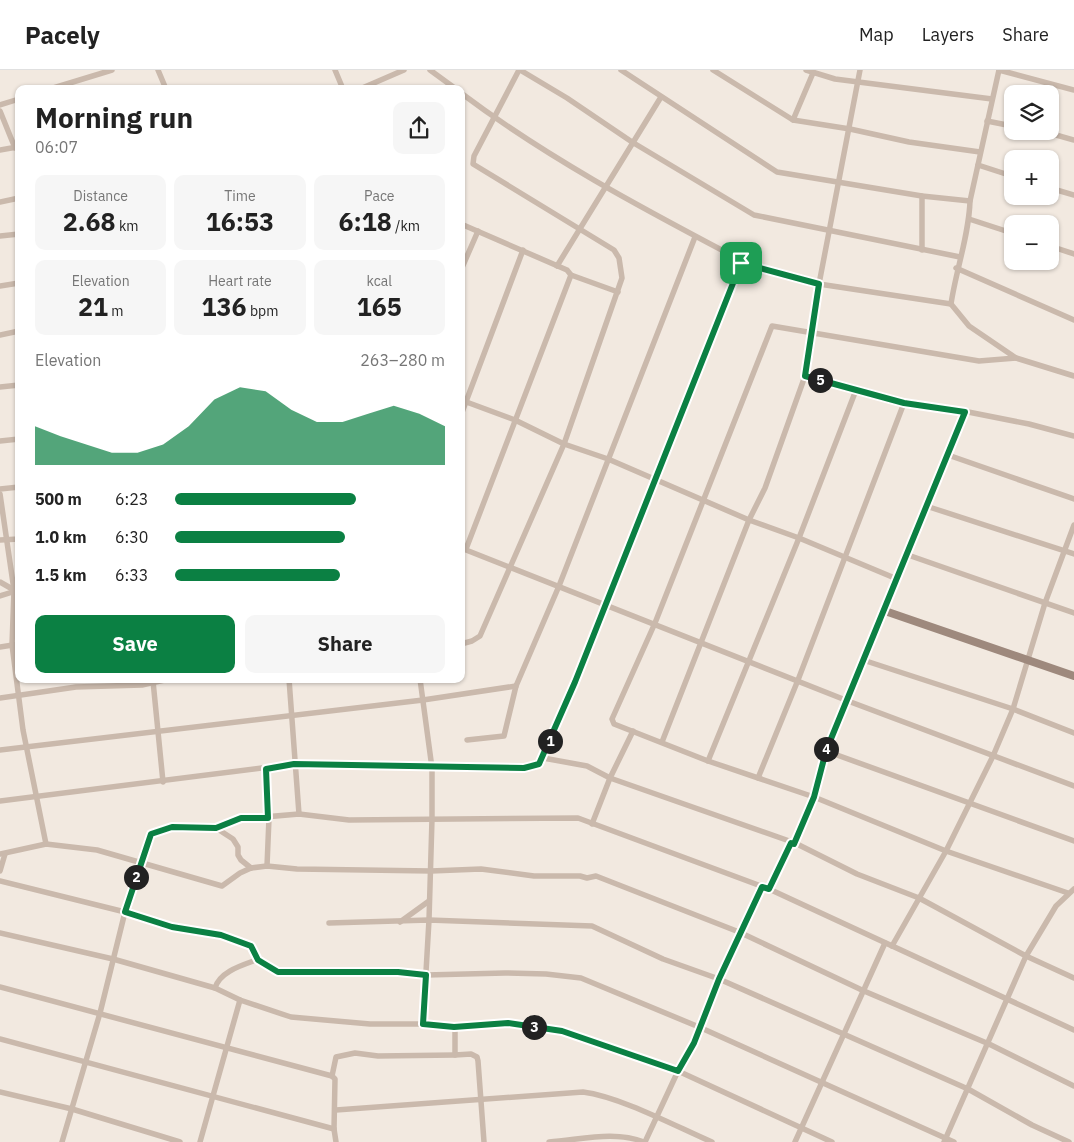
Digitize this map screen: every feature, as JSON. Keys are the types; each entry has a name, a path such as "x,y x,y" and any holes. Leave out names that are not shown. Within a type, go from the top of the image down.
{"street":[{"path":"63,85 112,70"},
{"path":"158,70 164,85"},
{"path":"335,70 341,85"},
{"path":"369,85 404,70"},
{"path":"430,70 451,85"},
{"path":"465,643 472,642 480,636 511,568 564,444 622,278 619,258 614,250 578,230 473,164 474,156 519,70 568,98 632,142 754,215 960,257"},
{"path":"621,70 777,172 922,196 970,201"},
{"path":"713,70 793,120 850,129 909,142 980,152"},
{"path":"806,70 857,82 992,99"},
{"path":"662,742 749,520 764,488 805,376 810,334 860,70"},
{"path":"951,304 956,268 969,219 970,201 999,70 1074,90"},
{"path":"793,120 813,73"},
{"path":"465,96 494,117 606,187 733,256 741,263 819,284 951,304 968,326 1016,358 1074,376"},
{"path":"557,266 661,97"},
{"path":"0,105 15,100"},
{"path":"0,111 15,143"},
{"path":"987,121 1004,124"},
{"path":"1059,136 1074,140"},
{"path":"0,150 15,147"},
{"path":"978,165 1004,173"},
{"path":"1059,191 1074,195"},
{"path":"922,196 922,250"},
{"path":"0,202 15,199"},
{"path":"969,219 1004,230"},
{"path":"465,226 567,270 571,274 618,292"},
{"path":"465,261 478,231"},
{"path":"0,236 15,234"},
{"path":"467,740 504,736 516,686 559,586 695,237"},
{"path":"1059,249 1074,254"},
{"path":"465,398 523,250"},
{"path":"0,801 163,782 294,764 432,768 524,768 539,764 606,604 741,263"},
{"path":"956,268 1074,320"},
{"path":"465,545 571,274"},
{"path":"0,286 15,284"},
{"path":"1016,358 979,362 810,334 776,326 770,329 749,389 655,623 612,719 614,724 708,761 814,797 946,851 1068,893"},
{"path":"0,335 15,332"},
{"path":"805,376 904,403 1029,424 1074,436"},
{"path":"0,388 15,386"},
{"path":"708,761 750,661 856,390"},
{"path":"465,401 515,420 564,444 608,459 749,520 799,538 897,579"},
{"path":"758,778 798,680 904,403"},
{"path":"549,1142 606,1136 635,1138 645,1142 655,1117 694,1043 739,932 793,843 814,797 826,751 908,555 965,412"},
{"path":"0,442 15,440"},
{"path":"948,455 1074,499"},
{"path":"0,489 15,487"},
{"path":"0,494 2,540 15,586"},
{"path":"926,506 1074,554"},
{"path":"892,946 946,851 993,756 1012,709 1045,603 1074,525"},
{"path":"2,540 15,539"},
{"path":"465,548 702,641 848,701 1074,786"},
{"path":"908,555 972,579 1074,613"},
{"path":"0,582 15,590"},
{"path":"0,596 15,590"},
{"path":"885,611 1074,676"},
{"path":"0,647 15,645"},
{"path":"864,660 1012,709 1074,733"},
{"path":"19,683 23,730 28,747 35,798 46,844"},
{"path":"0,698 120,683"},
{"path":"153,683 163,782"},
{"path":"289,683 298,814"},
{"path":"421,683 432,768 431,872 423,1024"},
{"path":"0,750 423,700 516,686"},
{"path":"592,824 610,778 632,731"},
{"path":"826,751 1074,841"},
{"path":"543,758 587,766 610,778 793,843 857,874 919,898 1026,956 1074,978"},
{"path":"266,769 267,866"},
{"path":"62,1142 100,1013 125,912 151,834 172,827 216,828 241,818 268,818 298,814 349,820 578,818 765,888 1074,1030"},
{"path":"216,828 233,839 238,847 238,855 241,860 251,868"},
{"path":"0,871 2,854 46,844 97,850 222,886 251,868 267,866 297,869 431,872 481,869 534,876 580,876 587,878 596,876 739,932 864,991 988,1044 1074,1086"},
{"path":"0,881 125,912 172,927 221,935 251,946 258,960 278,972 567,975 594,983 699,1027 945,1140 954,1142"},
{"path":"945,1140 1026,956 1043,925 1060,900 1074,889"},
{"path":"400,922 429,901"},
{"path":"330,923 429,920 592,926 663,959 719,979 968,1089 1032,1125 1069,1142"},
{"path":"0,934 113,959 215,988 240,1000 290,1017 370,1024 423,1024 454,1027 508,1023 562,1031 678,1071 832,1142"},
{"path":"795,1142 886,943"},
{"path":"215,988 217,981 235,968 258,960"},
{"path":"0,988 332,1076 335,1079 336,1110 334,1129 336,1142"},
{"path":"200,1142 240,1000"},
{"path":"454,1027 455,1055"},
{"path":"0,1039 334,1129"},
{"path":"332,1076 336,1057 355,1052 378,1056 471,1054 476,1057 484,1142"},
{"path":"0,1092 72,1109 180,1142"},
{"path":"336,1110 583,1092 596,1094 712,1142"}],"route":[{"path":"741,263 819,284 805,376 904,403 942,407 965,412 938,475 908,555 826,751 814,797 794,844 791,843 769,889 762,887 739,932 694,1043 678,1071 562,1031 508,1023 454,1027 423,1024 426,975 398,972 317,973 297,970 278,972 258,960 258,955 251,946 221,935 172,927 125,912 151,834 172,827 216,828 241,818 268,818 266,769 294,764 432,768 524,768 539,764 575,682 741,263"}]}
